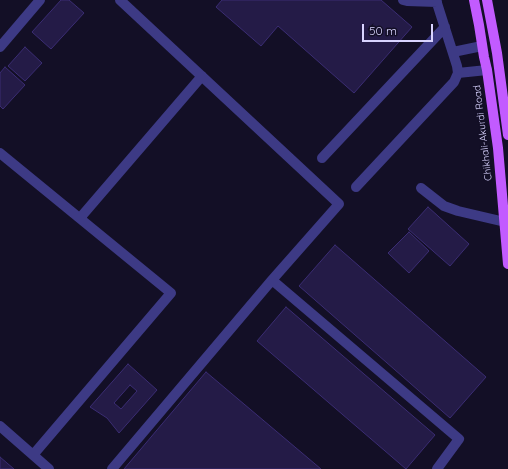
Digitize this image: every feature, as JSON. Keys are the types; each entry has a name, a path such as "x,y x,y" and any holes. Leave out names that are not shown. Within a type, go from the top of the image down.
{"main road":[{"name":"Chikhali-Akurdi Road","path":"474,0 480,25 498,148 508,264"},
{"path":"487,0 497,54 508,135"},
{"path":"484,57 497,54"}],"lane":[{"path":"112,469 272,280 339,204 120,0"},
{"path":"356,187 454,82 458,73 453,52 436,1 403,0"},
{"path":"0,47 35,2"},
{"path":"322,158 445,28"},
{"path":"453,52 482,46"},
{"path":"458,73 487,70"},
{"path":"80,218 202,76"},
{"path":"0,153 171,293 33,455"},
{"path":"421,188 444,206 504,222"},
{"path":"272,280 459,439 437,469"},
{"path":"0,426 49,469"}],"building":[{"path":"61,0 69,0 84,13 51,49 32,32"},
{"path":"222,0 381,0 412,27 354,93 278,26 261,46 216,7"},
{"path":"25,47 42,63 25,81 8,66"},
{"path":"5,67 25,85 3,109 0,106 0,73"},
{"path":"428,207 469,244 450,266 408,229"},
{"path":"409,232 429,251 409,273 388,253"},
{"path":"335,245 486,377 450,418 299,286"},
{"path":"286,307 435,435 406,469 257,341"},
{"path":"128,364 157,390 119,433 107,418 90,407","holes":["130,385 137,391 121,409 114,403"]},
{"path":"206,372 321,469 124,469"},
{"path":"0,457 14,469 0,469"}]}
